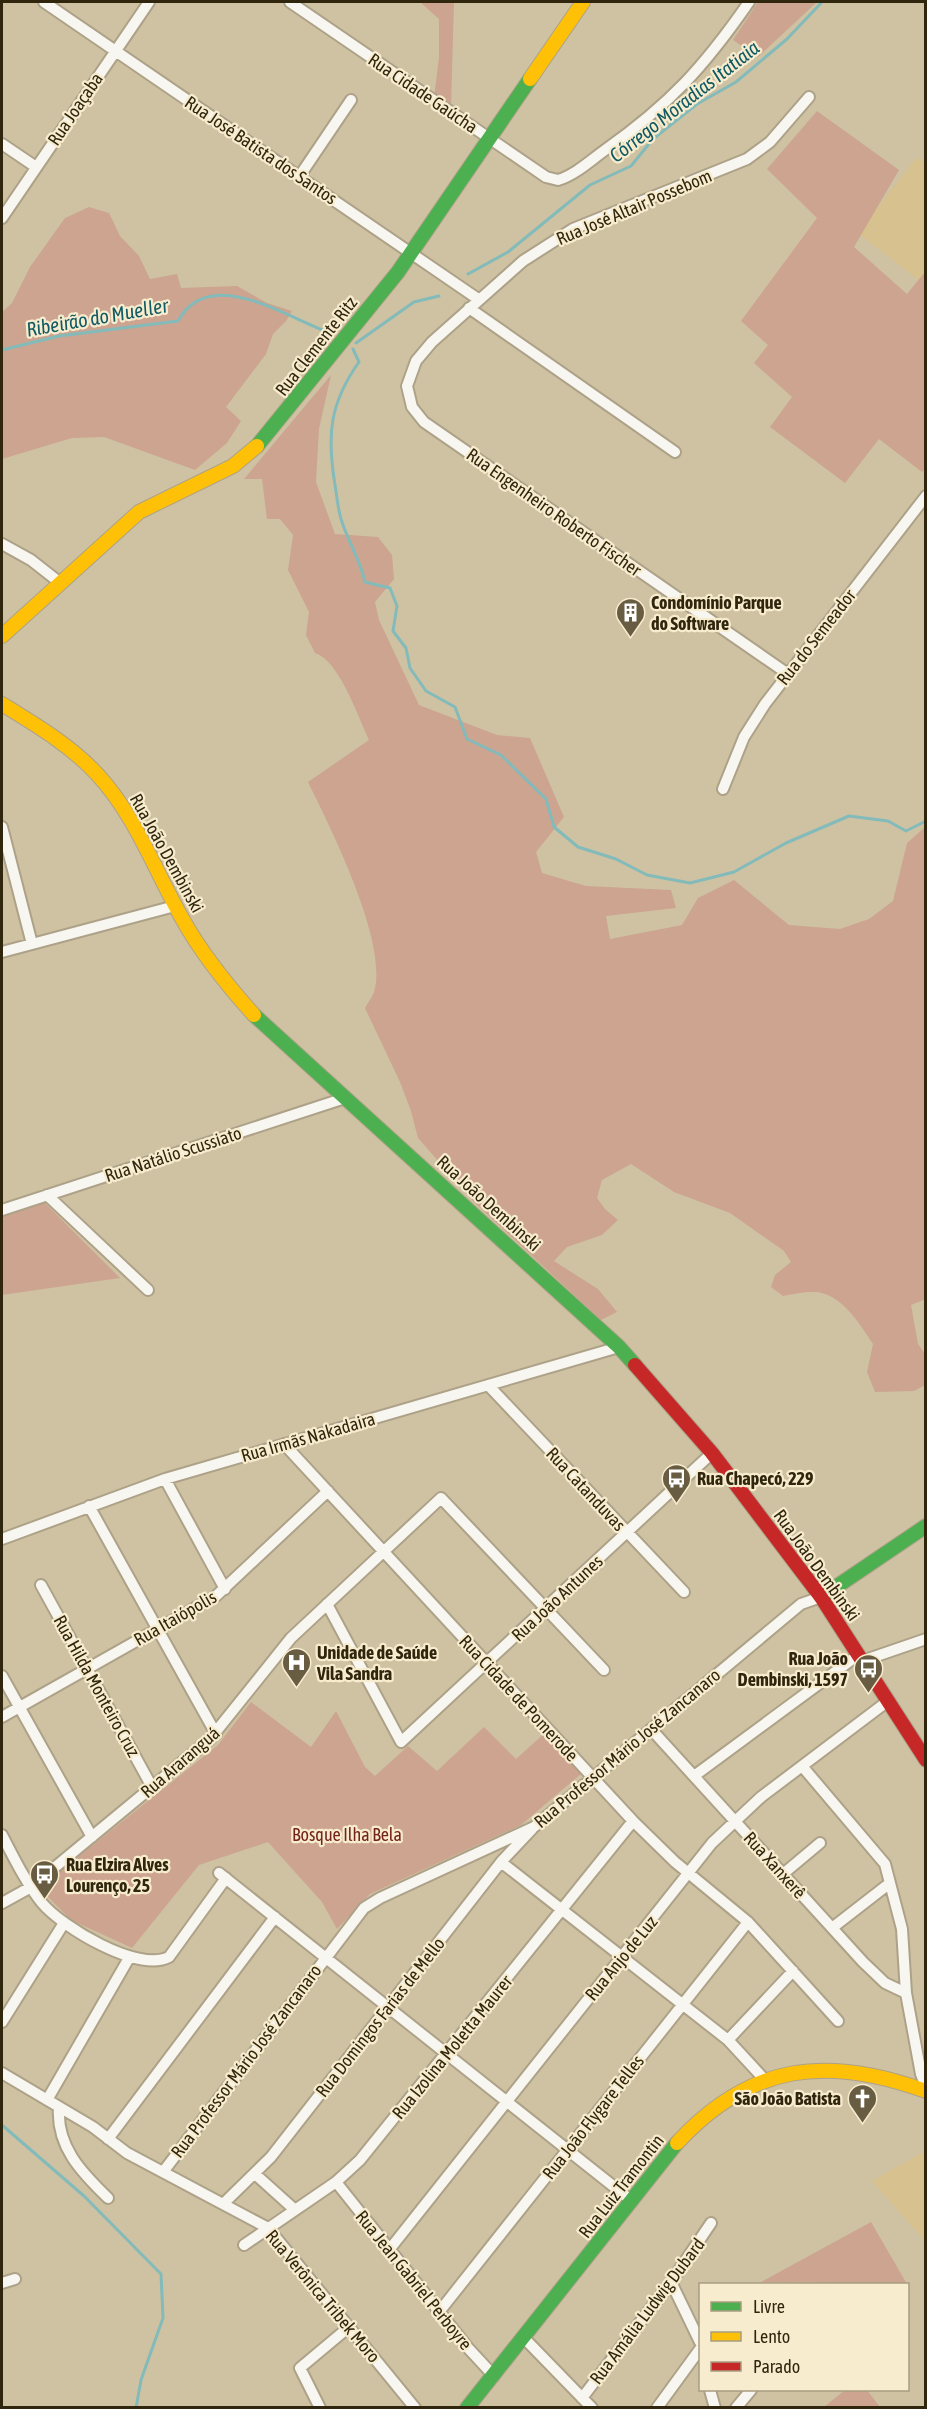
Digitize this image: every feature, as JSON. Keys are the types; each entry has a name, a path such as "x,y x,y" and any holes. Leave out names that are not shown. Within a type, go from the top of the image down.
{"main road":[{"name":"Rua Clemente Ritz","path":"2,636 139,512 167,496 220,473 255,449 411,253 583,2"},
{"name":"Rua João Dembinski","path":"2,704 68,747 86,762 109,788 133,825 175,906 205,956 237,998 619,1347 712,1453 821,1597 926,1760"},
{"path":"821,1597 926,1526"},
{"name":"Rua Luiz Tramontin","path":"467,2408 679,2141 698,2121 722,2102 765,2080 808,2069 883,2074 926,2089"},
{"name":"Rua Luiz Tramontin","path":"855,2071 926,2101"}],"street":[{"name":"Rua José Batista dos Santos","path":"44,2 478,299"},
{"name":"Rua Joaçaba","path":"2,218 149,2"},
{"name":"Rua Cidade Gaúcha","path":"290,2 546,177 558,180 620,140 675,95 713,53 749,2"},
{"name":"Rua José Altair Possebom","path":"412,407 407,386 410,370 432,342 523,261 555,238 747,159 770,142 808,97"},
{"path":"299,177 351,100"},
{"path":"2,144 36,167"},
{"path":"468,308 675,452"},
{"name":"Rua Engenheiro Roberto Fischer","path":"412,407 424,422 788,674"},
{"name":"Rua do Semeador","path":"723,789 744,737 788,674 926,496"},
{"path":"2,544 31,560 59,582"},
{"path":"2,827 7,868 32,944"},
{"path":"2,952 175,906"},
{"name":"Rua Natálio Scussiato","path":"2,1210 345,1098"},
{"path":"47,1195 148,1290"},
{"name":"Rua Irmãs Nakadaira","path":"2,1539 165,1479 619,1347"},
{"name":"Rua Catanduvas","path":"488,1385 684,1593"},
{"name":"Rua Cidade de Pomerode","path":"284,1444 633,1821 688,1873 748,1922 838,2021"},
{"name":"Rua João Antunes","path":"327,1604 401,1742 712,1453"},
{"path":"165,1479 225,1588"},
{"name":"Rua Itaiópolis","path":"2,1717 208,1601 225,1588 328,1491"},
{"name":"Rua Araranguá","path":"2,1903 31,1887 216,1734 280,1650 441,1498 546,1608"},
{"path":"89,1506 216,1734"},
{"name":"Rua Hilda Monteiro Cruz","path":"41,1585 152,1787"},
{"name":"Rua Professor Mário José Zancanaro","path":"163,2172 357,1914 372,1902 534,1827 801,1604 821,1597"},
{"path":"546,1608 604,1670"},
{"path":"694,1776 860,1658 926,1639"},
{"path":"2,1676 92,1837"},
{"name":"Rua Anjo de Luz","path":"389,2250 688,1873 734,1820 888,1701"},
{"name":"Rua Xanxerê","path":"651,1729 885,1983 906,1993"},
{"path":"802,1766 881,1858 890,1883 904,1940 906,1993 921,2074 926,2089"},
{"name":"Rua Izolina Moletta Maurer","path":"244,2245 336,2182 370,2148 633,1821"},
{"name":"Rua Domingos Farias de Mello","path":"223,2204 255,2174 501,1862 534,1827"},
{"path":"2,1835 43,1904 64,1923 129,1958 159,1960 169,1957 222,1876 632,2201"},
{"path":"783,1874 820,1843"},
{"path":"501,1862 728,2040 765,2080"},
{"path":"832,1928 890,1883"},
{"path":"108,2139 275,1917"},
{"name":"Rua João Flygare Telles","path":"439,2312 748,1922"},
{"path":"2,2022 64,1923"},
{"path":"47,2100 129,1958"},
{"path":"728,2040 793,1971"},
{"name":"Rua Verônica Tribek Moro","path":"2,2073 93,2127 127,2153 268,2228 415,2408"},
{"path":"906,2082 921,2074"},
{"path":"59,2107 58,2124 63,2141 87,2176 108,2198"},
{"path":"255,2174 295,2210"},
{"name":"Rua Jean Gabriel Perboyre","path":"336,2182 439,2312 494,2376"},
{"name":"Rua Amália Ludwig Dubard","path":"582,2398 671,2282 711,2223"},
{"path":"2,2283 15,2279"},
{"path":"671,2282 699,2340"},
{"path":"320,2408 300,2368 349,2327"},
{"path":"524,2338 592,2408"},
{"path":"657,2408 699,2350"},
{"path":"710,2391 715,2408"},
{"path":"736,2408 750,2391"}],"shaded area":[{"path":"917,157 925,163 925,285 858,233"},
{"path":"925,2151 925,2241 872,2181"}],"green space":[{"path":"420,2 454,2 451,106 434,97 439,58 439,19"},
{"path":"758,2 817,2 758,57 733,40"},
{"path":"817,111 899,170 854,247 907,294 925,272 926,468 922,472 879,439 845,483 770,427 792,397 754,363 768,345 741,321 817,218 767,169"},
{"path":"89,207 109,213 120,236 139,256 150,279 177,274 181,288 237,286 267,303 292,311 273,334 266,354 226,407 241,421 227,443 195,470 104,437 72,438 2,459 2,312 12,303 30,267 65,218"},
{"path":"331,375 319,429 316,482 335,534 378,537 392,555 394,579 375,602 379,620 419,705 497,735 530,738 564,817 536,852 542,873 586,886 671,890 676,908 606,916 610,939 682,925 698,898 734,880 789,925 840,929 869,919 893,901 907,843 925,827 926,1299 911,1305 918,1344 925,1354 925,1385 914,1391 875,1392 867,1372 873,1344 862,1327 840,1302 822,1293 805,1292 783,1296 771,1287 775,1275 791,1262 784,1251 730,1213 674,1192 631,1164 602,1180 597,1198 605,1209 618,1220 602,1235 567,1247 554,1261 598,1289 617,1312 601,1320 474,1202 418,1138 400,1082 365,1008 374,992 376,971 366,916 343,855 308,782 369,740 340,678 324,658 315,653 306,635 309,612 288,570 293,535 280,519 267,519 262,479 244,479"},
{"path":"44,1202 120,1278 2,1295 2,1216"},
{"name":"Bosque Ilha Bela","path":"251,1702 311,1747 336,1711 365,1767 375,1776 408,1746 437,1771 484,1727 516,1759 546,1732 581,1774 521,1825 370,1894 337,1929 322,1902 268,1842 199,1865 132,1948 71,1920 39,1888 218,1745"},
{"path":"871,2222 906,2283 834,2283 761,2282"},
{"path":"844,2391 868,2391 880,2407 824,2407"}],"waterway":[{"name":"Córrego Moradias Itatiaia","path":"468,274 508,252 590,185 631,166 653,139 697,104 736,82 787,39 822,2"},
{"name":"Ribeirão do Mueller","path":"2,350 59,336 178,321 191,305 208,297 227,295 268,306 325,331"},
{"name":"Córrego Moradias Itatiaia","path":"356,343 414,302 439,296"},
{"name":"Ribeirão do Mueller","path":"353,349 359,362 341,392 336,406 331,451 341,518 365,582 390,588 397,606 393,631 406,648 410,668 426,691 455,707 467,739 501,755 546,799 554,827 578,847 616,859 647,875 690,883 734,872 786,843 849,816 888,821 906,831 926,821"},
{"path":"2,2125 84,2196 161,2274 163,2318 141,2380 136,2408"}],"traffic: fast":[{"path":"257,446 398,272 530,79"},
{"path":"254,1015 619,1347 635,1365"},
{"path":"821,1597 926,1526"},
{"path":"467,2408 677,2143"}],"traffic: slow":[{"path":"530,79 583,2"},
{"path":"2,636 139,512 233,466 257,446"},
{"path":"2,704 64,745 87,764 111,790 144,844 190,933 254,1015"},
{"path":"677,2143 705,2116 733,2096 762,2082 792,2074 823,2071 856,2073 926,2091"}],"traffic: jam":[{"path":"635,1365 712,1453 821,1597 926,1760"}],"place":[{"name":"Condomínio Parque do Software","path":"630,638"},
{"name":"Rua Chapecó, 229","path":"676,1504"},
{"name":"Unidade de Saúde Vila Sandra","path":"296,1688"},
{"name":"Rua João Dembinski, 1597","path":"869,1694"},
{"name":"Rua Elzira Alves Lourenço, 25","path":"45,1900"},
{"name":"São João Batista","path":"862,2124"}]}
